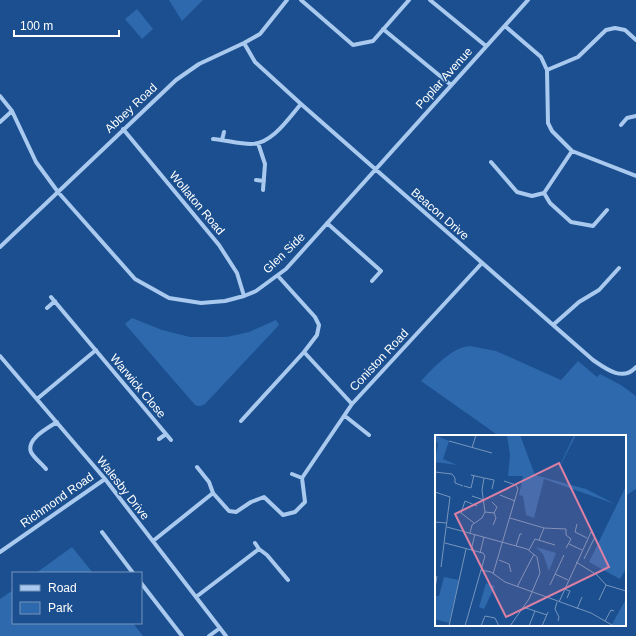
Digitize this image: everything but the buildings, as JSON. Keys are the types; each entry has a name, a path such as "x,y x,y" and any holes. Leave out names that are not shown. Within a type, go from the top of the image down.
{"street":[{"name":"Abbey Road","path":"0,247 123,129 181,76 199,64 260,34 287,0"},
{"path":"301,0 353,45 373,41 409,0"},
{"path":"430,0 486,46"},
{"name":"Poplar Avenue","path":"375,170 528,0"},
{"path":"505,26 541,57 547,70 548,123 552,131 572,151 635,174"},
{"path":"547,70 578,57 606,30 615,28 625,30 636,40"},
{"path":"383,29 452,85"},
{"name":"Beacon Drive","path":"244,43 255,62 301,104 593,360 610,371 622,375 632,371 636,367"},
{"name":"Glen Side","path":"0,96 12,111 36,162 58,192 135,279 169,298 201,303 225,301 244,296 256,290 278,276 375,170"},
{"path":"213,139 250,144 258,143 275,133 301,104"},
{"path":"0,122 12,111"},
{"path":"621,125 627,118 636,116"},
{"name":"Wollaton Road","path":"123,129 219,245 237,274 244,296"},
{"path":"222,140 224,132"},
{"path":"258,143 265,164 263,190"},
{"path":"491,162 517,192 532,196 544,193 572,151"},
{"path":"256,180 264,180"},
{"path":"544,193 550,203 571,222 593,226 607,210"},
{"path":"327,223 381,272 372,280"},
{"name":"Coniston Road","path":"302,478 352,404 482,263"},
{"path":"553,325 579,302 599,290 619,268"},
{"path":"241,420 304,352 317,335 319,325 315,317 278,276"},
{"name":"Warwick Close","path":"52,297 171,440"},
{"path":"47,308 55,301"},
{"name":"Warwick Close","path":"37,400 96,350"},
{"path":"304,352 352,404"},
{"name":"Walesby Drive","path":"1,358 105,479 226,636"},
{"path":"344,416 370,435"},
{"path":"46,469 31,451 30,444 33,439 57,422"},
{"name":"Warwick Close","path":"159,439 166,434"},
{"path":"198,467 209,482 213,493 229,511 236,512 251,502 264,497 283,515 296,512 305,502 302,478 292,474"},
{"name":"Richmond Road","path":"0,552 105,479"},
{"path":"153,541 213,493"},
{"path":"102,532 132,572"},
{"path":"255,543 259,550 267,555 288,580"},
{"path":"196,597 259,550"},
{"path":"142,584 182,636"},
{"path":"209,636 220,628"}],"green space":[{"path":"169,0 203,0 182,21"},
{"path":"137,9 153,29 142,39 125,19"},
{"path":"132,318 162,330 190,337 227,337 249,332 276,320 279,325 205,404 199,406 195,405 125,324"},
{"path":"470,346 496,351 561,380 578,361 597,377 600,374 621,385 636,396 636,489 626,495 626,435 498,435 421,381 443,359 463,347"},
{"path":"72,547 92,572 37,572"},
{"path":"12,591 12,624 134,624 143,636 0,636 0,599"}]}
